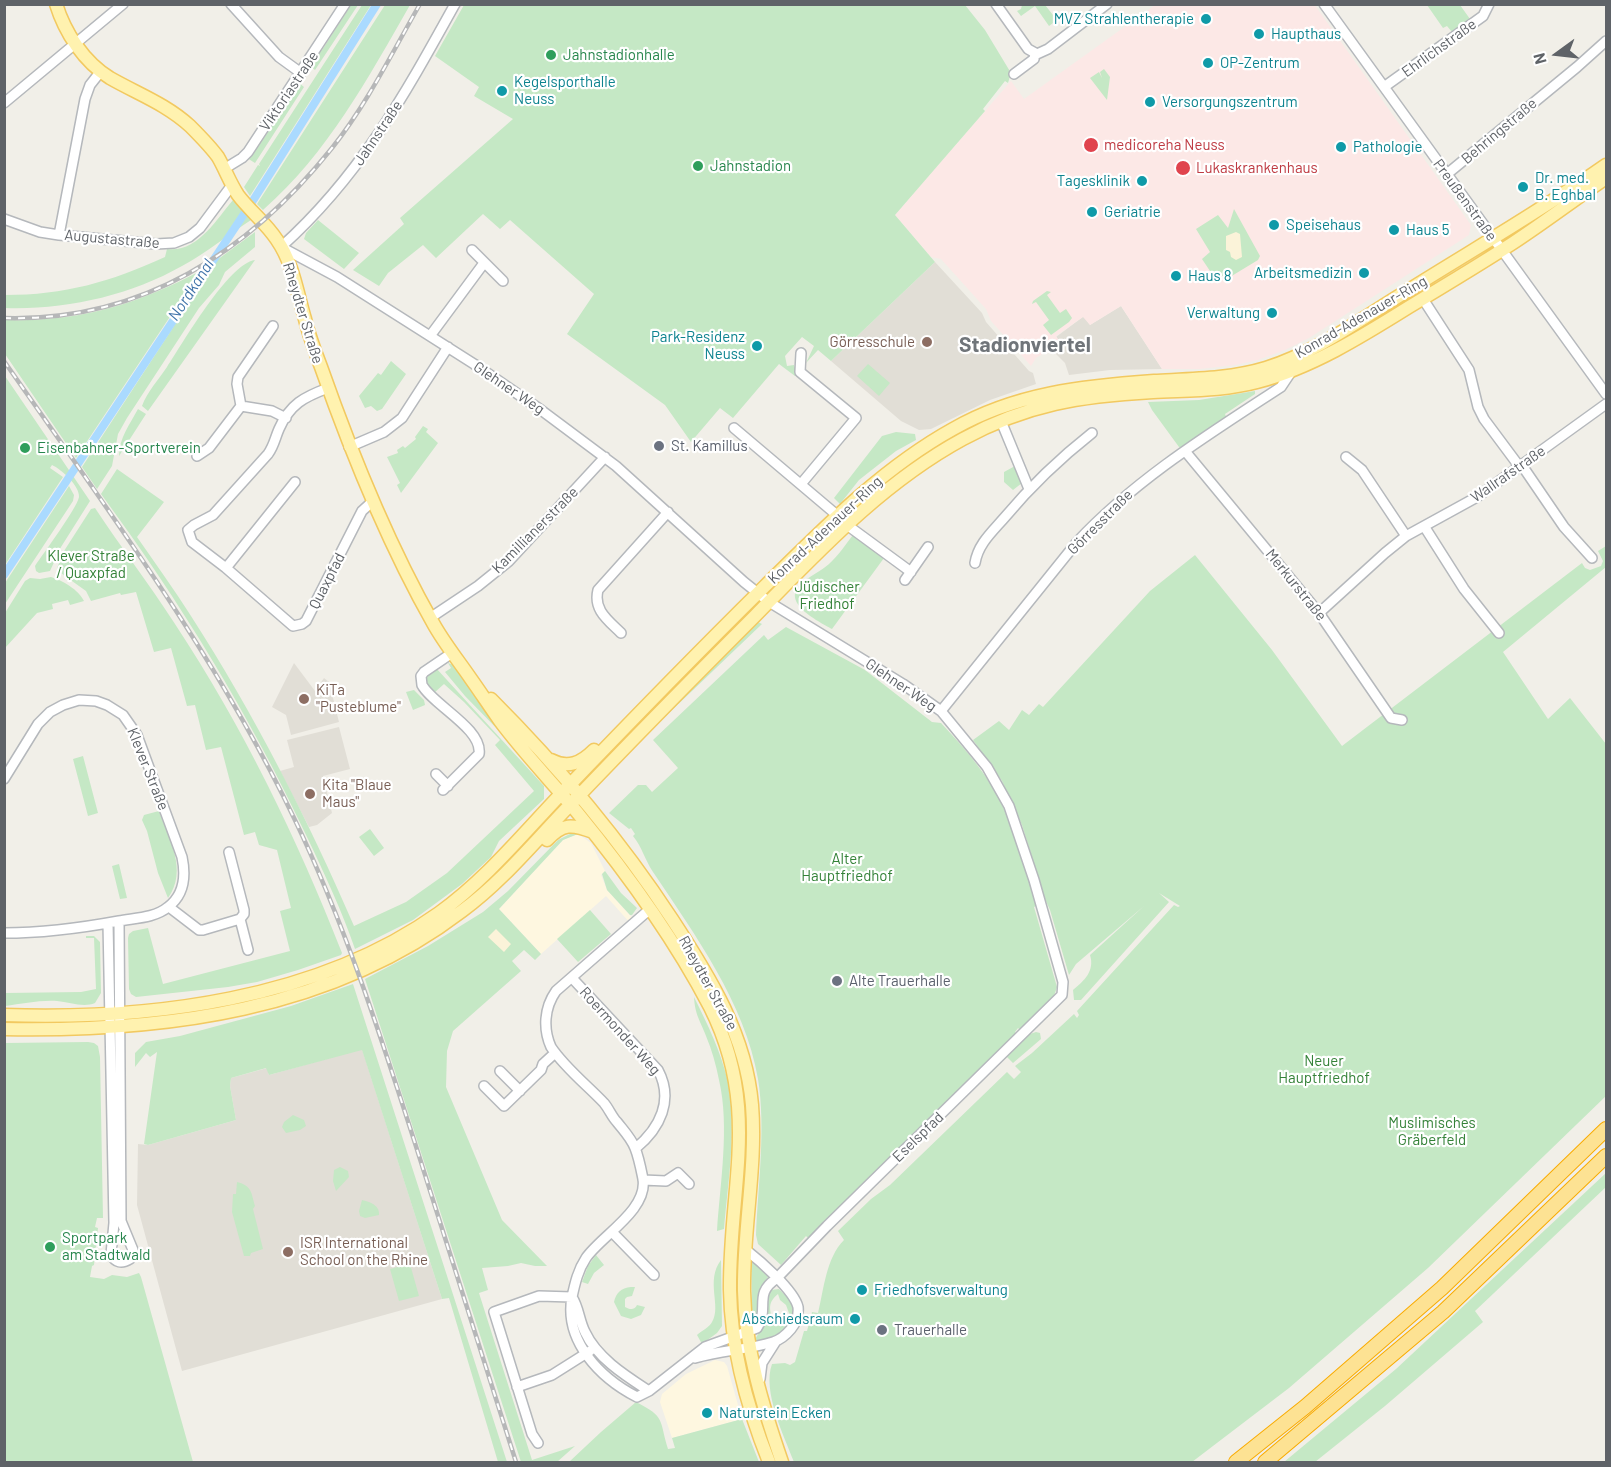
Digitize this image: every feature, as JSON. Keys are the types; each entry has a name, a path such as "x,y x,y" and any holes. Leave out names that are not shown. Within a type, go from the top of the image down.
{"highway":[{"path":"1236,1462 1305,1407 1442,1288 1606,1129"},
{"path":"1265,1462 1443,1312 1606,1156"}],"main road":[{"name":"Rheydter Straße","path":"56,4 63,25 75,44 100,71 160,103 177,115 206,142 241,198 281,247 293,275 309,335 349,447 430,618 500,722 593,832 650,909 709,1006 730,1055 736,1082 740,1133 730,1291 734,1343 746,1395 769,1462"},
{"name":"Konrad-Adenauer-Ring","path":"4,1015 115,1014 177,1008 237,997 321,973 374,951 417,928 460,897 506,854 622,731 758,593 873,484 926,445 958,426 993,410 1020,400 1066,389 1201,379 1236,375 1270,367 1315,347 1340,332 1606,165"},
{"name":"Konrad-Adenauer-Ring","path":"4,1029 115,1027 180,1022 240,1011 345,977 401,950 445,924 473,903 520,859 570,804 769,602 847,525 904,475 965,437 1026,410 1065,400 1102,395 1237,386 1263,381 1293,369 1346,345 1502,250 1606,179"},
{"name":"Rheydter Straße","path":"471,679 547,756 580,795 665,908 704,970 732,1024 742,1052 752,1106 744,1291 747,1333 761,1395 782,1462"},
{"path":"547,756 560,764 574,764 587,757 608,738 622,731"},
{"path":"473,903 517,870 554,832 570,826 593,832"}],"street":[{"path":"4,103 123,4"},
{"path":"231,4 279,57 301,73"},
{"name":"Viktoriastraße","path":"224,169 248,152 345,4"},
{"name":"Jahnstraße","path":"281,247 338,189 363,158 387,123 455,4"},
{"path":"996,4 1028,49 1035,54 1041,53 1107,4"},
{"name":"Preußenstraße","path":"1324,4 1606,394"},
{"name":"Ehrlichstraße","path":"1384,87 1483,16 1489,4"},
{"name":"Behringstraße","path":"1447,174 1606,41"},
{"path":"1014,74 1034,59 1035,54"},
{"path":"59,235 85,99 90,85 100,71"},
{"name":"Augustastraße","path":"4,219 32,230 59,235 156,244 174,243 189,237 200,228 232,184"},
{"name":"Glehner Weg","path":"281,247 316,264 515,392 605,457 769,602 903,684 941,711 987,767 1009,806 1045,914 1062,977 1062,995"},
{"path":"472,250 503,280"},
{"path":"430,336 484,263"},
{"path":"1423,298 1469,370 1481,413 1546,504 1592,558"},
{"path":"197,456 209,448 241,406 238,378 273,326"},
{"path":"349,447 384,432 402,418 447,347"},
{"path":"801,353 800,372 856,418 801,484"},
{"name":"Görresstraße","path":"941,711 1096,521 1145,479 1281,387 1293,369"},
{"path":"295,482 226,568 192,542 188,530 213,515 268,454 280,426 300,399 328,388"},
{"name":"Wallrafstraße","path":"1319,613 1406,536 1477,497 1606,404"},
{"path":"241,406 272,411 286,418"},
{"path":"1001,421 1029,489"},
{"path":"734,428 838,516"},
{"path":"975,563 980,547 1029,489 1060,459 1092,433"},
{"name":"Merkurstraße","path":"1185,451 1319,613 1391,718 1402,720"},
{"name":"Kamillianerstraße","path":"430,618 478,586 508,561 605,457"},
{"path":"1346,457 1362,470 1406,536"},
{"name":"Quaxpfad","path":"226,568 291,625 302,624 306,621 362,511 373,501"},
{"path":"621,633 598,608 596,598 598,590 668,512"},
{"name":"Konrad-Adenauer-Ring","path":"847,525 908,576 928,547"},
{"path":"1424,526 1464,589 1499,633"},
{"path":"436,774 446,788 478,754 480,748 463,724 424,689 421,681 424,672 452,653"},
{"name":"Klever Straße","path":"4,779 38,724 55,708 71,702 88,700 107,705 123,716 133,727 141,743 183,857 185,876 183,885 169,907"},
{"path":"4,933 52,931 108,923 151,915 169,907 199,930 240,920 244,910 230,852"},
{"path":"650,909 556,991 547,1011 547,1035 555,1053 607,1106 636,1148 643,1180 643,1188 635,1207 586,1257 575,1281 572,1297 570,1308 573,1327 586,1354 600,1371 637,1397 649,1391 690,1360 717,1352 747,1333"},
{"path":"240,920 248,950"},
{"path":"115,1118 121,1221 133,1250 130,1259 121,1262 116,1261 111,1254 114,1232 115,1014 119,921"},
{"path":"108,923 115,1014"},
{"name":"Roermonder Weg","path":"572,978 662,1077 665,1099 660,1120 654,1131 636,1148"},
{"name":"Eselspfad","path":"747,1333 759,1326 767,1285 776,1279 1062,995"},
{"path":"484,1086 504,1106 555,1053"},
{"path":"500,1071 520,1091"},
{"path":"643,1180 666,1181 678,1173 689,1184"},
{"path":"612,1232 654,1275"},
{"path":"734,1343 750,1348 783,1338 792,1329 798,1313 795,1300 745,1249"},
{"path":"538,1443 532,1434 494,1312 539,1296 572,1297"},
{"path":"572,1297 585,1332 594,1347 613,1365 649,1391"},
{"path":"761,1395 760,1369 765,1356 776,1341"},
{"path":"517,1387 552,1375 594,1347"}],"shaded area":[{"name":"Lukaskrankenhaus","path":"1314,4 1471,225 1469,235 1309,338 1258,360 1235,365 1200,369 1162,369 1121,306 1090,325 1083,317 1056,336 1062,345 1053,351 1055,353 1044,353 1036,358 1031,366 991,321 986,309 941,259 931,257 895,215 1011,81 1024,99 1155,5"},
{"name":"Görresschule","path":"935,262 1033,373 1036,384 990,400 931,429 919,430 901,421 831,361"},
{"path":"1121,306 1162,369 1110,370 1069,375 1065,363 1053,351 1061,345 1056,337 1084,316 1090,325"},
{"name":"KiTa \"Pusteblume\"","path":"294,663 315,691 324,678 329,682 339,722 291,735 286,715 272,707"},
{"name":"Kita \"Blaue Maus\"","path":"339,727 350,769 323,776 332,813 317,825 309,827 280,771 294,767 287,740"},
{"path":"578,834 591,843 605,871 601,875 607,890 635,921 631,924 606,896 541,954 499,909 563,840"},
{"name":"ISR International School on the Rhine","path":"362,1049 442,1299 182,1371 137,1205 138,1144 148,1145 236,1120 230,1086 231,1078 267,1068 269,1075"},
{"path":"715,1360 724,1362 727,1366 742,1419 672,1438 660,1402 662,1394 686,1374"}],"green space":[{"path":"351,5 358,5 315,70 310,66 318,51 322,50"},
{"path":"362,5 371,5 250,196 244,187 258,165 260,166 259,164"},
{"path":"385,5 410,5 345,114 307,164 263,210 257,204"},
{"name":"Jahnstadion","path":"464,5 965,5 985,30 1011,73 1008,83 1005,81 983,109 985,111 895,215 935,262 831,361 818,350 806,363 814,346 802,337 785,356 787,366 794,365 797,374 795,376 779,364 733,418 720,408 691,442 665,405 567,334 594,294 510,220 500,229 483,214 436,258 423,245 388,273 379,286 353,270 404,224 400,218 513,119 474,96 479,87 435,56"},
{"path":"1022,5 1045,5 1057,20 1049,26 1035,6 1021,16 1017,11"},
{"path":"1427,5 1460,5 1470,19 1452,32 1447,26 1443,28"},
{"path":"1104,69 1110,77 1107,100 1090,78 1099,72 1102,78 1100,72"},
{"path":"298,82 304,87 255,163 247,158 255,146 258,147 295,91 293,89"},
{"path":"233,200 251,220 200,255 162,276 119,293 73,304 5,308 5,295 67,290 106,280 165,257 167,249 178,249 197,241"},
{"path":"1234,209 1260,256 1258,260 1230,277 1227,273 1216,280 1202,259 1210,252 1196,229 1218,215 1228,228"},
{"path":"318,220 359,253 344,269 304,239 306,233"},
{"path":"255,232 255,247 225,272 219,285 199,308 127,418 118,434 112,466 97,489 82,467 217,260"},
{"path":"255,260 148,411 142,406 147,396 207,306 232,275 244,265"},
{"path":"200,271 76,458 5,354 5,320 58,318 106,309 154,293"},
{"path":"1047,291 1051,292 1047,295 1060,313 1066,309 1072,318 1051,335 1043,325 1049,320 1036,302 1032,304"},
{"path":"391,361 406,374 382,409 377,411 371,406 365,408 359,396 378,373 381,375"},
{"path":"868,364 890,383 879,396 857,376"},
{"path":"5,376 90,501 61,547 50,571 39,573 35,566 79,497 69,478 52,465 50,468 63,477 5,565"},
{"path":"1255,391 1255,394 1225,414 1227,419 1183,449 1179,447 1148,402 1199,400"},
{"path":"138,409 146,414 119,456 123,437"},
{"path":"423,426 438,443 401,493 397,485 400,483 387,457 398,453 397,450 403,446 405,448 416,439 415,437"},
{"path":"896,432 915,434 916,440 896,451 859,480 840,504 834,498 882,436"},
{"path":"1015,466 1022,483 1013,490 1004,482 1004,472"},
{"path":"117,469 164,502 137,537 191,616 237,691 299,807 354,926 406,902 447,873 534,791 495,745 500,740 464,702 444,684 434,693 430,689 426,680 436,668 544,786 544,799 499,841 491,857 462,884 413,920 355,949 339,906 307,837 238,704 186,618 101,494"},
{"path":"69,486 74,495 73,501 5,604 5,583"},
{"name":"Klever Straße / Quaxpfad","path":"95,508 175,624 246,743 325,910 341,955 257,982 136,997 131,994 128,938 133,931 148,928 163,984 290,951 280,911 291,908 277,850 259,845 255,832 244,835 221,747 206,750 195,705 187,706 171,648 154,652 136,592 121,595 120,593 91,601 86,591 58,571 57,568 64,551 91,509"},
{"name":"Jüdischer Friedhof","path":"853,535 884,558 832,629 803,610 795,597 796,590 805,580 833,561"},
{"name":"Neuer Hauptfriedhof","path":"1606,546 1606,567 1503,652 1548,719 1570,698 1606,744 1606,1096 1428,1268 1289,1388 1192,1462 794,1462 772,1400 770,1375 772,1364 790,1365 795,1362 812,1312 818,1313 829,1265 844,1240 838,1231 871,1199 890,1185 1007,1072 1014,1079 1021,1072 1015,1066 1074,1014 1077,1018 1079,1015 1077,1011 1174,905 1180,906 1159,893 1169,902 1081,1000 1074,1000 1073,990 1090,971 1090,955 1144,906 1076,964 1069,975 1022,825 1002,781 973,740 999,721 1009,730 1022,710 1029,715 1039,704 1043,707 1150,591 1195,555 1272,650 1342,746 1582,563 1590,570 1601,566 1603,561 1598,551"},
{"path":"51,577 70,586 84,601 70,605 68,600 52,604 53,609 37,613 5,648 5,613 25,581 30,578"},
{"path":"756,621 762,624 645,736"},
{"name":"Alter Hauptfriedhof","path":"786,627 865,670 932,722 941,723 976,763 995,791 1016,839 1032,889 1036,906 1034,907 1057,987 1054,996 1020,1030 1018,1028 1016,1034 808,1238 806,1236 781,1265 758,1244 756,1235 761,1137 760,1098 758,1079 742,1023 701,945 650,867 633,836 635,834 631,828 629,829 609,813 638,785 646,785 652,792 678,768 653,740 764,635 768,640"},
{"path":"700,657 680,683 588,780 586,778"},
{"path":"448,663 454,665 504,736 445,672 451,668"},
{"path":"414,690 424,700 425,705 413,710 406,692"},
{"path":"83,756 98,813 88,816 73,759"},
{"path":"159,811 172,843 177,866 174,887 168,898 142,820 144,815"},
{"path":"584,811 690,958 718,1007 741,1064 746,1105 747,1143 741,1219 742,1327 740,1328 738,1219 743,1144 724,1030 582,812"},
{"path":"370,829 384,848 374,856 359,837"},
{"path":"570,834 578,834 563,840 499,909 541,954 535,960 524,950 512,961 521,971 453,1031 447,1051 446,1087 502,1220 547,1266 521,1263 482,1268 488,1290 479,1293 532,1460 575,1446 557,1462 521,1462 365,979 428,946 483,912 508,891 558,840"},
{"path":"119,864 127,898 120,899 112,866"},
{"path":"605,871 621,893 637,908 632,915 607,890 602,874"},
{"path":"590,910 611,934 578,962 557,939"},
{"path":"86,936 94,936 100,942 101,993 95,1003 81,1005 50,1001 5,1006 5,993 81,992 96,989 94,938 86,938"},
{"path":"353,984 507,1462 498,1462 449,1298 442,1299 362,1050 269,1075 266,1068 231,1078 230,1086 236,1120 148,1145 144,1144 157,1052 150,1057 146,1053 135,1067 135,1053 146,1042 180,1036 291,1006"},
{"path":"694,997 722,1060 731,1100 731,1156 724,1229 717,1231 724,1117 714,1058 697,1013"},
{"path":"1040,1033 1041,1039 1013,1063 1006,1056 1027,1035"},
{"name":"Sportpark am Stadtwald","path":"88,1042 98,1046 103,1218 97,1218 95,1227 98,1228 94,1265 90,1277 104,1279 112,1275 127,1277 139,1273 193,1462 7,1462 5,1460 5,1043"},
{"path":"293,1115 304,1120 306,1126 286,1133 282,1127 284,1122"},
{"path":"340,1167 348,1171 349,1177 336,1191 333,1181 334,1170"},
{"path":"1606,1173 1606,1187 1475,1311 1483,1322 1315,1462 1284,1462 1396,1369"},
{"path":"237,1182 246,1185 252,1193 255,1206 253,1209 263,1249 251,1253 250,1256 244,1256 232,1212 233,1194 236,1194"},
{"path":"362,1200 376,1206 379,1215 365,1218 360,1216"},
{"path":"596,1255 604,1265 594,1273 588,1284 582,1282 588,1266"},
{"path":"751,1258 768,1277 761,1291 758,1315 753,1326 750,1311 752,1307"},
{"path":"721,1260 722,1326 717,1333 702,1344 697,1335 709,1326 715,1316 714,1276"},
{"path":"410,1264 419,1296 399,1301 390,1269"},
{"path":"635,1287 632,1296 625,1299 625,1307 630,1309 637,1305 645,1307 641,1315 631,1319 621,1316 614,1302 619,1292"},
{"path":"779,1289 791,1301 795,1315 780,1333 758,1342 755,1340 765,1323 771,1290","holes":["778,1294 780,1300 786,1305 790,1316 786,1324 773,1320 771,1303"]},
{"path":"636,1402 660,1420 668,1449 675,1448 672,1438 742,1419 759,1462 569,1462"}],"sand":[{"path":"1236,232 1240,234 1242,257 1236,260 1226,250 1226,236"},
{"path":"496,929 511,944 504,952 488,937"}],"waterway":[{"name":"Nordkanal","path":"4,575 254,199 377,4"}],"railway":[{"path":"4,318 54,316 101,308 146,293 188,274 228,249 265,219 300,185 332,148 368,96 420,4"},
{"path":"4,361 195,641 230,699 294,818 329,897 374,1018 516,1462"}],"place":[{"name":"MVZ Strahlentherapie","path":"1206,19"},
{"name":"Haupthaus","path":"1259,34"},
{"name":"Jahnstadionhalle","path":"551,55"},
{"name":"OP-Zentrum","path":"1208,63"},
{"name":"Kegelsporthalle Neuss","path":"502,91"},
{"name":"Versorgungszentrum","path":"1150,102"},
{"name":"medicoreha Neuss","path":"1091,145"},
{"name":"Pathologie","path":"1341,147"},
{"name":"Jahnstadion","path":"698,166"},
{"name":"Lukaskrankenhaus","path":"1183,168"},
{"name":"Tagesklinik","path":"1142,181"},
{"name":"Dr. med. B. Eghbal","path":"1523,187"},
{"name":"Geriatrie","path":"1092,212"},
{"name":"Speisehaus","path":"1274,225"},
{"name":"Haus 5","path":"1394,230"},
{"name":"Arbeitsmedizin","path":"1364,273"},
{"name":"Haus 8","path":"1176,276"},
{"name":"Verwaltung","path":"1272,313"},
{"name":"Görresschule","path":"927,342"},
{"name":"Park-Residenz Neuss","path":"757,346"},
{"name":"St. Kamillus","path":"659,446"},
{"name":"Eisenbahner-Sportverein","path":"25,448"},
{"name":"KiTa \"Pusteblume\"","path":"304,699"},
{"name":"Kita \"Blaue Maus\"","path":"310,794"},
{"name":"Alte Trauerhalle","path":"837,981"},
{"name":"Sportpark am Stadtwald","path":"50,1247"},
{"name":"ISR International School on the Rhine","path":"288,1252"},
{"name":"Friedhofsverwaltung","path":"862,1290"},
{"name":"Abschiedsraum","path":"855,1319"},
{"name":"Trauerhalle","path":"882,1330"},
{"name":"Naturstein Ecken","path":"707,1413"}],"district":[{"name":"Stadionviertel","path":"1025,345"}],"park label":[{"name":"Muslimisches Gräberfeld","path":"1432,1132"}]}
